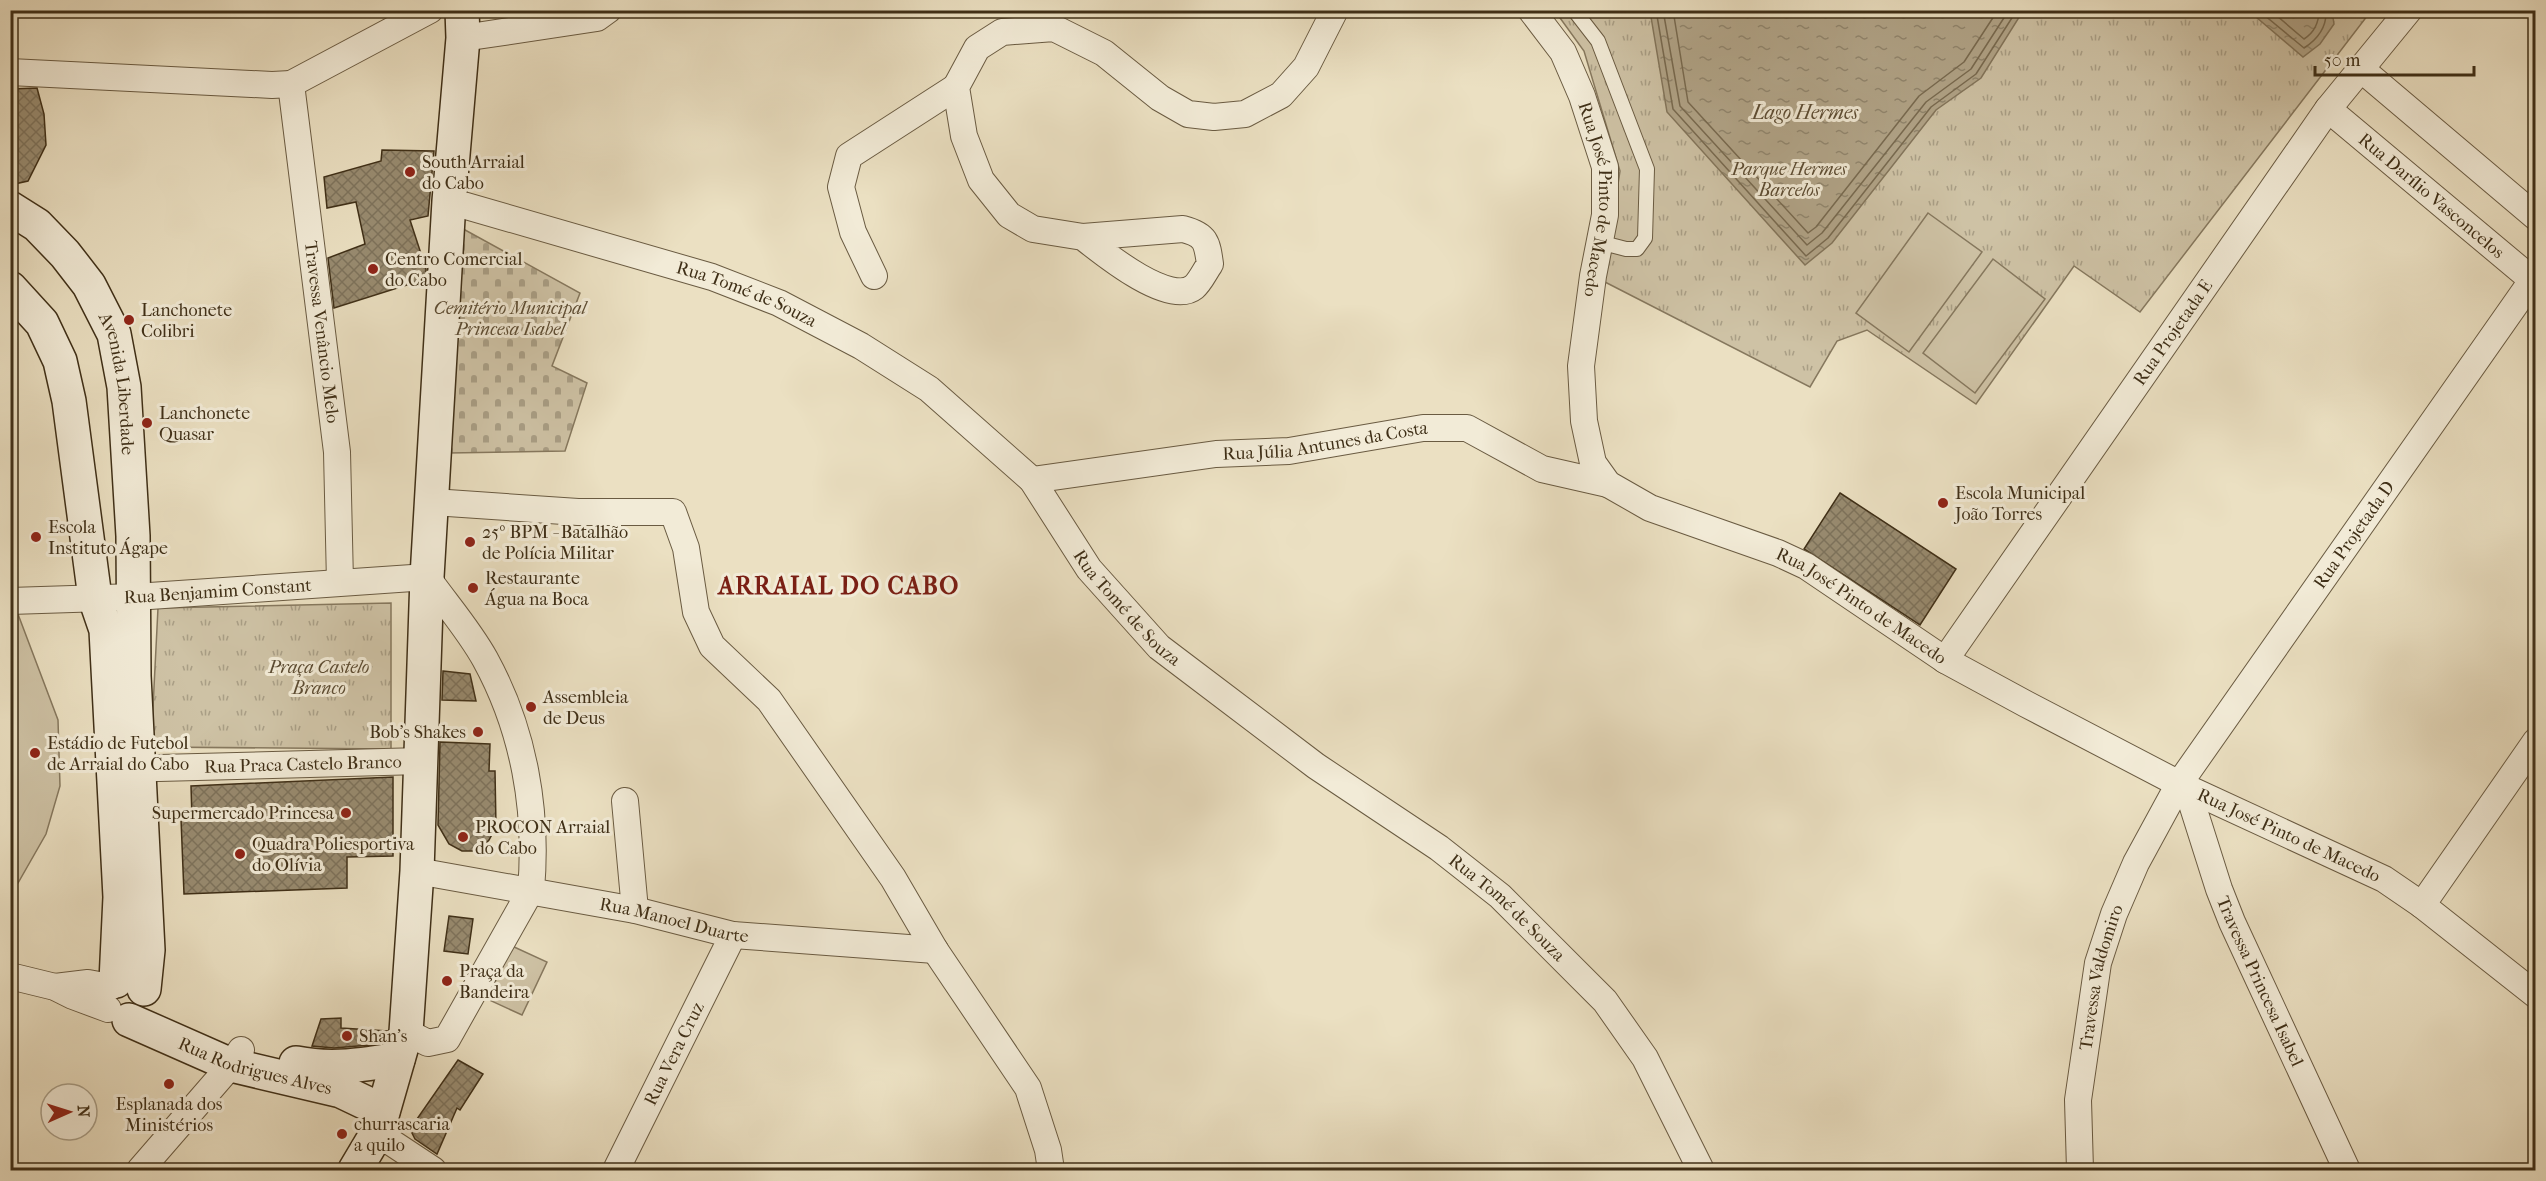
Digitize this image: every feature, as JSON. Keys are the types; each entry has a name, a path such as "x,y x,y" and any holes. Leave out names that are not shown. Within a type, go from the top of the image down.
{"main road":[{"path":"355,1170 380,1122 402,1046 417,871 427,577 449,201 463,24"},
{"name":"Avenida Liberdade","path":"10,208 38,225 65,254 89,285 114,334 124,387 135,597 134,676 126,769"},
{"path":"10,288 42,323 60,361 69,400 95,598 102,616 108,647 126,769 148,950 126,997"},
{"name":"Rua Rodrigues Alves","path":"126,997 169,1016 236,1058 313,1066 343,1080 380,1122"},
{"name":"Rua Rodrigues Alves","path":"343,1080 402,1046"}],"street":[{"path":"10,72 291,84 430,10"},
{"path":"463,24 597,18 608,10"},
{"path":"874,276 853,232 841,188 849,156 956,87 977,48 1002,32 1054,28 1104,53 1160,98 1188,114 1214,117 1245,114 1281,95 1306,67 1335,10"},
{"name":"Rua José Pinto de Macedo","path":"1531,10 1563,52 1582,96 1605,167 1605,214 1593,276 1581,366 1584,421 1593,463 1608,484 1650,508 1778,553 1806,566 1945,660 2179,789 2384,879 2422,905 2535,995"},
{"name":"Rua Projetada E","path":"1945,660 2328,109 2409,10"},
{"path":"2361,69 2535,217"},
{"name":"Travessa Venâncio Melo","path":"291,84 337,452 340,582"},
{"path":"956,87 964,136 981,180 1009,215 1033,229 1083,237"},
{"name":"Rua Darílio Vasconcelos","path":"2328,109 2534,279"},
{"name":"Rua Tomé de Souza","path":"449,201 712,277 779,303 861,346 929,389 1032,480 1089,569 1159,647 1316,766 1456,862 1500,896 1605,1001 1645,1058 1697,1169"},
{"name":"Rua Projetada D","path":"2179,789 2534,279"},
{"name":"Rua Júlia Antunes da Costa","path":"1032,480 1216,454 1289,451 1423,428 1467,428 1542,469 1608,484"},
{"path":"433,502 567,512 673,512 686,548 696,612 712,646 769,700 893,878 935,950 1028,1088 1048,1150 1051,1170"},
{"path":"402,1046 447,1039 531,890 533,857 527,776 515,727 485,659 427,577"},
{"name":"Rua Benjamim Constant","path":"10,601 135,597 427,577"},
{"path":"2422,905 2535,741"},
{"name":"Rua Praca Castelo Branco","path":"126,769 421,761"},
{"name":"Travessa Valdomiro","path":"2080,1170 2078,1100 2098,963 2114,914 2136,863 2179,789"},
{"name":"Travessa Princesa Isabel","path":"2179,789 2232,922 2347,1170"},
{"path":"625,801 635,910"},
{"name":"Rua Manoel Duarte","path":"417,871 635,910 733,935 935,950"},
{"name":"Rua Vera Cruz","path":"616,1170 733,935"},
{"path":"10,976 56,987 88,983 126,997"},
{"path":"140,1170 236,1058"},
{"name":"Rua Rodrigues Alves","path":"380,1122 434,1170"}],"lane":[{"path":"1574,10 1598,41 1647,169 1646,238 1637,249 1626,249 1599,242"}],"green space":[{"name":"Parque Hermes Barcelos","path":"1555,11 2371,11 2140,312 2074,266 1976,404 1867,330 1837,341 1810,387 1603,281 1620,171 1584,51"},
{"path":"1928,213 1982,252 1909,352 1856,313"},
{"name":"Cemitério Municipal Princesa Isabel","path":"456,225 580,293 552,366 587,383 565,451 449,453"},
{"path":"1993,259 2045,299 1975,393 1923,353"},
{"name":"Estádio de Futebol de Arraial do Cabo","path":"10,593 58,720 60,786 46,834 18,883 11,883"},
{"name":"Praça Castelo Branco","path":"391,603 391,749 151,747 158,608"},
{"path":"512,946 547,962 522,1015 487,999"}],"water":[{"name":"Lago Hermes","path":"1650,10 2023,11 1981,78 1936,110 1832,243 1805,265 1667,112"},
{"path":"2249,11 2332,11 2334,24 2320,44 2303,57"}],"building":[{"path":"37,88 44,114 46,145 28,181 10,185 10,89"},
{"path":"382,150 434,151 428,216 410,220 426,269 426,279 334,308 328,258 365,244 356,202 327,208 324,177 381,161"},
{"path":"1840,493 1956,569 1920,625 1804,549"},
{"path":"443,671 470,674 476,701 442,700"},
{"path":"440,742 490,744 489,771 495,771 496,827 489,840 478,851 462,851 449,844 438,825"},
{"path":"393,777 393,856 347,857 347,888 184,894 181,819 192,819 191,786"},
{"path":"449,916 473,919 468,954 444,951"},
{"name":"Shan's","path":"341,1018 341,1028 387,1031 385,1037 376,1044 370,1045 334,1048 312,1046 321,1019"},
{"path":"458,1060 483,1074 460,1110 457,1108 437,1154 415,1139 410,1129"}],"place":[{"name":"South Arraial do Cabo","path":"410,172"},
{"name":"Centro Comercial do Cabo","path":"373,269"},
{"name":"Lanchonete Colibri","path":"129,320"},
{"name":"Lanchonete Quasar","path":"147,423"},
{"name":"Escola Municipal João Torres","path":"1943,503"},
{"name":"Escola Instituto Ágape","path":"36,537"},
{"name":"25º BPM - Batalhão de Polícia Militar","path":"470,542"},
{"name":"Restaurante Água na Boca","path":"473,588"},
{"name":"Assembleia de Deus","path":"531,707"},
{"name":"Bob's Shakes","path":"478,732"},
{"name":"Estádio de Futebol de Arraial do Cabo","path":"35,753"},
{"name":"Supermercado Princesa","path":"346,813"},
{"name":"PROCON Arraial do Cabo","path":"463,837"},
{"name":"Quadra Poliesportiva do Olívia","path":"240,854"},
{"name":"Praça da Bandeira","path":"447,981"},
{"name":"Shan's","path":"347,1036"},
{"name":"Esplanada dos Ministérios","path":"169,1084"},
{"name":"churrascaria a quilo","path":"342,1134"}],"district":[{"name":"ARRAIAL DO CABO","path":"839,586"}]}
